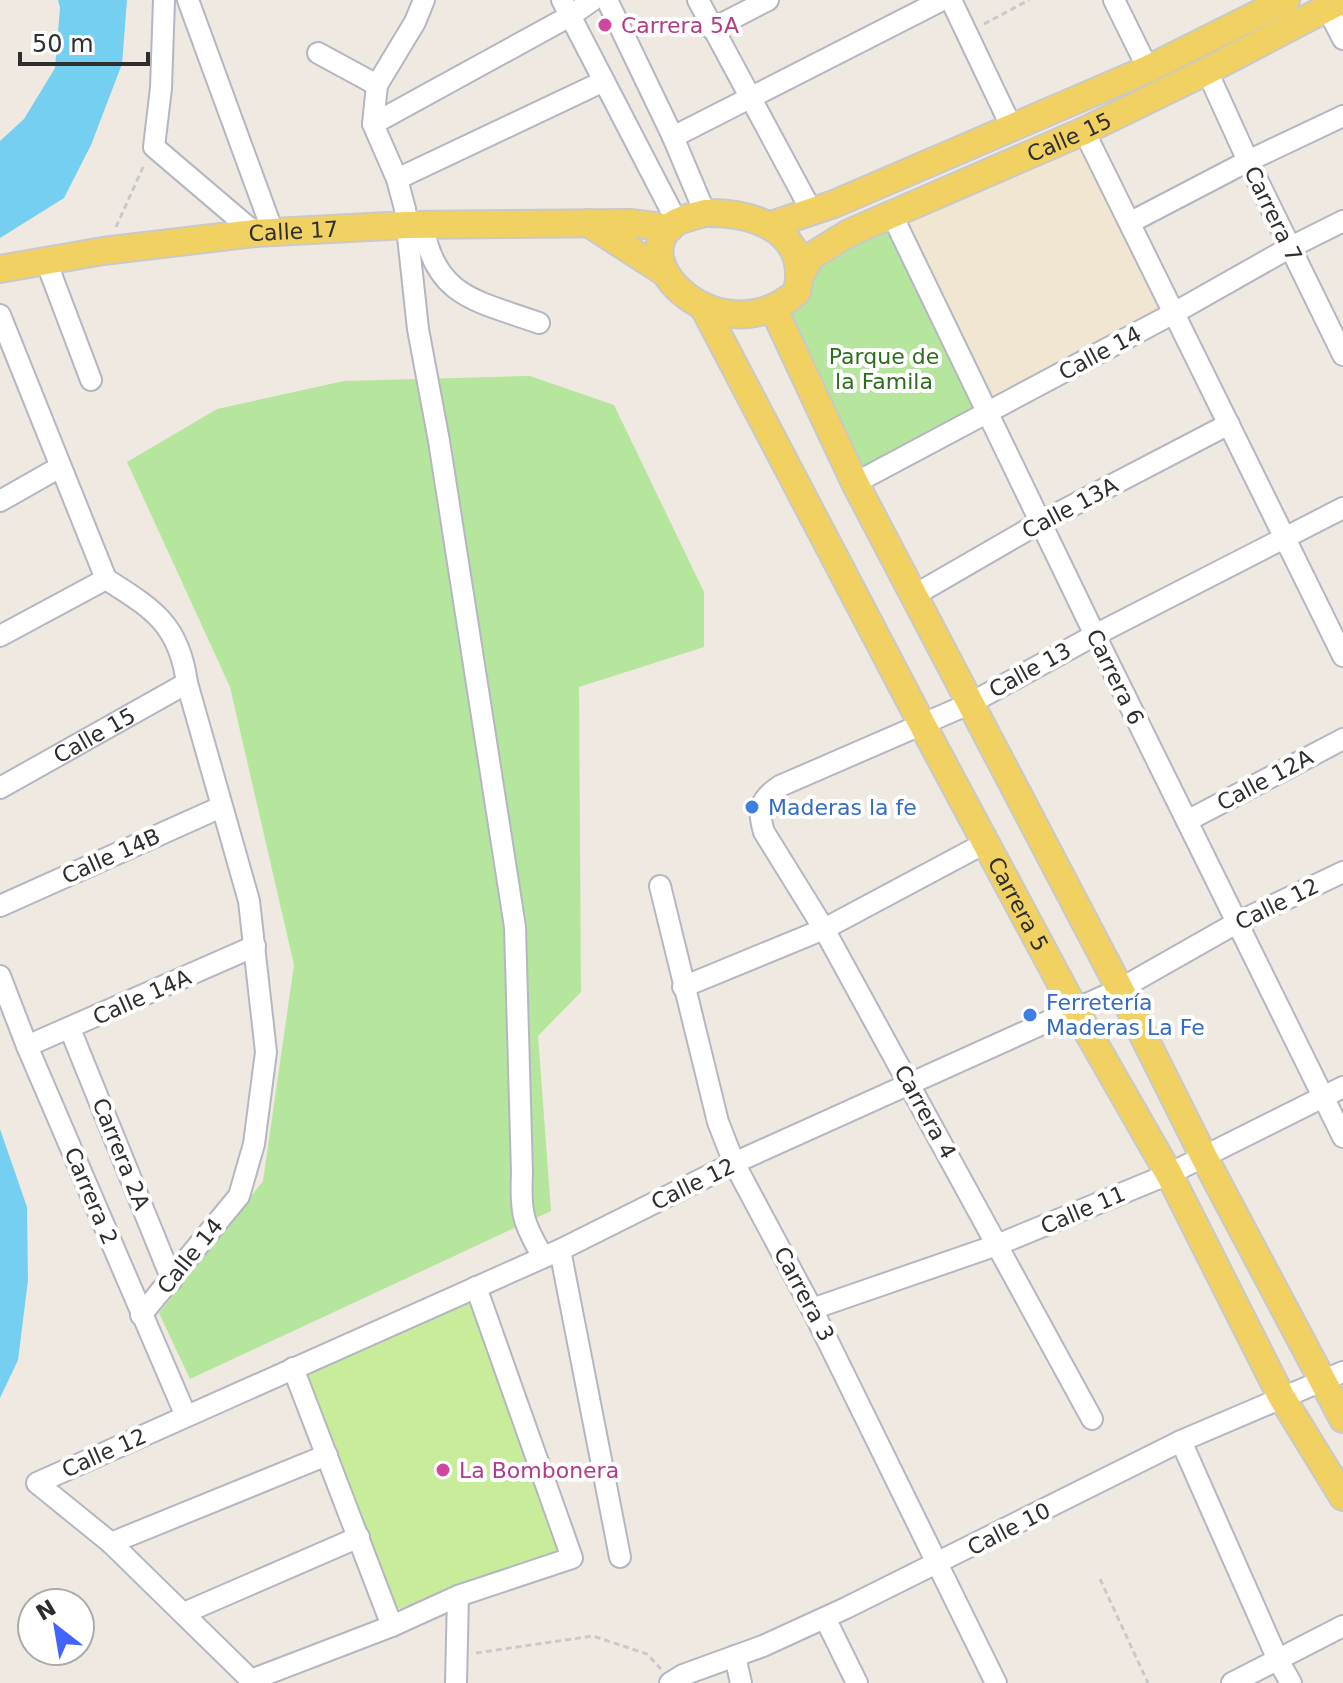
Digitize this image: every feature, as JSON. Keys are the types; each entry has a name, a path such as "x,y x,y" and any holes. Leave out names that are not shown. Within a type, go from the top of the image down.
{"main road":[{"name":"Calle 15","path":"771,225 812,212 1148,69 1286,0"},
{"name":"Calle 15","path":"801,275 810,257 829,244 1084,131 1335,4"},
{"path":"588,223 664,272 679,290 721,314 741,316 773,308 797,292 801,275 789,244 771,225 730,213 705,213 673,225 660,249 664,272"},
{"name":"Calle 17","path":"0,269 103,251 264,232 415,225 673,225"},
{"name":"Carrera 5","path":"703,306 1074,1008 1169,1174 1281,1396 1343,1497"},
{"path":"773,308 855,483 1120,989 1204,1157 1332,1376 1343,1419"}],"street":[{"path":"164,0 161,88 154,147 264,232"},
{"path":"188,0 264,232"},
{"path":"424,0 415,22 377,85 373,124 436,269 449,284 468,296 539,323"},
{"path":"373,124 566,8 593,0"},
{"path":"607,0 673,137 705,213"},
{"path":"698,0 812,212"},
{"path":"712,29 768,0"},
{"path":"673,137 942,0"},
{"path":"951,0 1011,126"},
{"path":"1114,0 1148,69"},
{"path":"1335,4 1343,39"},
{"path":"566,8 673,225"},
{"path":"318,53 377,85"},
{"name":"Carrera 7","path":"1207,71 1289,248 1343,355"},
{"path":"397,179 604,81"},
{"path":"1131,222 1343,116"},
{"path":"1084,131 1343,656"},
{"name":"Carrera 6","path":"892,215 1343,1137"},
{"name":"Calle 14","path":"855,483 1343,221"},
{"path":"415,225 427,388 441,456 515,927 520,1204 525,1226 552,1254 620,1557"},
{"path":"46,261 91,380"},
{"path":"0,315 8,359 60,467 106,579 141,601 164,621 183,656 187,683 249,901 255,946"},
{"name":"Calle 13A","path":"913,596 1041,522 1229,424"},
{"path":"0,501 60,467"},
{"name":"Calle 13","path":"760,805 767,794 780,786 969,704 1095,635 1343,508"},
{"path":"0,636 106,579"},
{"name":"Calle 15","path":"0,788 187,683"},
{"name":"Calle 12A","path":"1187,821 1343,739"},
{"name":"Carrera 4","path":"760,805 759,817 764,832 824,929 1092,1419"},
{"name":"Calle 14B","path":"0,906 221,807"},
{"path":"683,987 824,929 987,842"},
{"name":"Calle 12","path":"111,1543 37,1483 552,1254 734,1163 1120,989 1238,922 1343,872"},
{"name":"Carrera 3","path":"660,886 718,1122 734,1163 812,1309 996,1683"},
{"name":"Calle 14","path":"141,1315 239,1196 254,1144 266,1052 255,946"},
{"name":"Calle 14A","path":"27,1046 255,946"},
{"name":"Carrera 2","path":"0,976 186,1416"},
{"name":"Carrera 2A","path":"70,1029 172,1280"},
{"name":"Calle 11","path":"812,1309 997,1245 1169,1174 1343,1087"},
{"path":"327,1455 111,1543 252,1681 392,1626 458,1596 572,1558 476,1287"},
{"path":"293,1368 392,1626"},
{"name":"Calle 10","path":"671,1682 825,1618 1181,1441 1332,1376"},
{"path":"1181,1441 1291,1683"},
{"path":"184,1613 359,1537"},
{"path":"456,1683 458,1596"},
{"path":"825,1618 857,1683"},
{"path":"1232,1683 1343,1626"},
{"path":"735,1656 741,1683"}],"path":[{"path":"967,33 1029,0"},
{"path":"111,239 134,183 154,147"},
{"path":"1100,1579 1148,1683"},
{"path":"457,1655 593,1636 647,1654 671,1682"}],"shaded area":[{"path":"1084,131 1174,313 988,414 892,215"}],"green space":[{"name":"Parque de la Famila","path":"892,215 988,414 855,483 785,302 801,275"},
{"path":"530,376 614,405 704,592 704,647 579,687 581,992 538,1036 551,1211 190,1379 159,1313 263,1181 294,965 230,687 127,462 217,409 344,381"},
{"path":"474,1291 567,1557 394,1610 303,1370"}],"water":[{"path":"58,0 127,0 122,64 91,145 64,198 0,238 0,141 24,119 55,68"},
{"path":"0,1129 27,1207 28,1280 18,1360 0,1398"}],"place":[{"name":"Carrera 5A","path":"605,25"},
{"name":"Maderas la fe","path":"752,807"},
{"name":"Ferretería Maderas La Fe","path":"1030,1015"},
{"name":"La Bombonera","path":"443,1470"}]}
